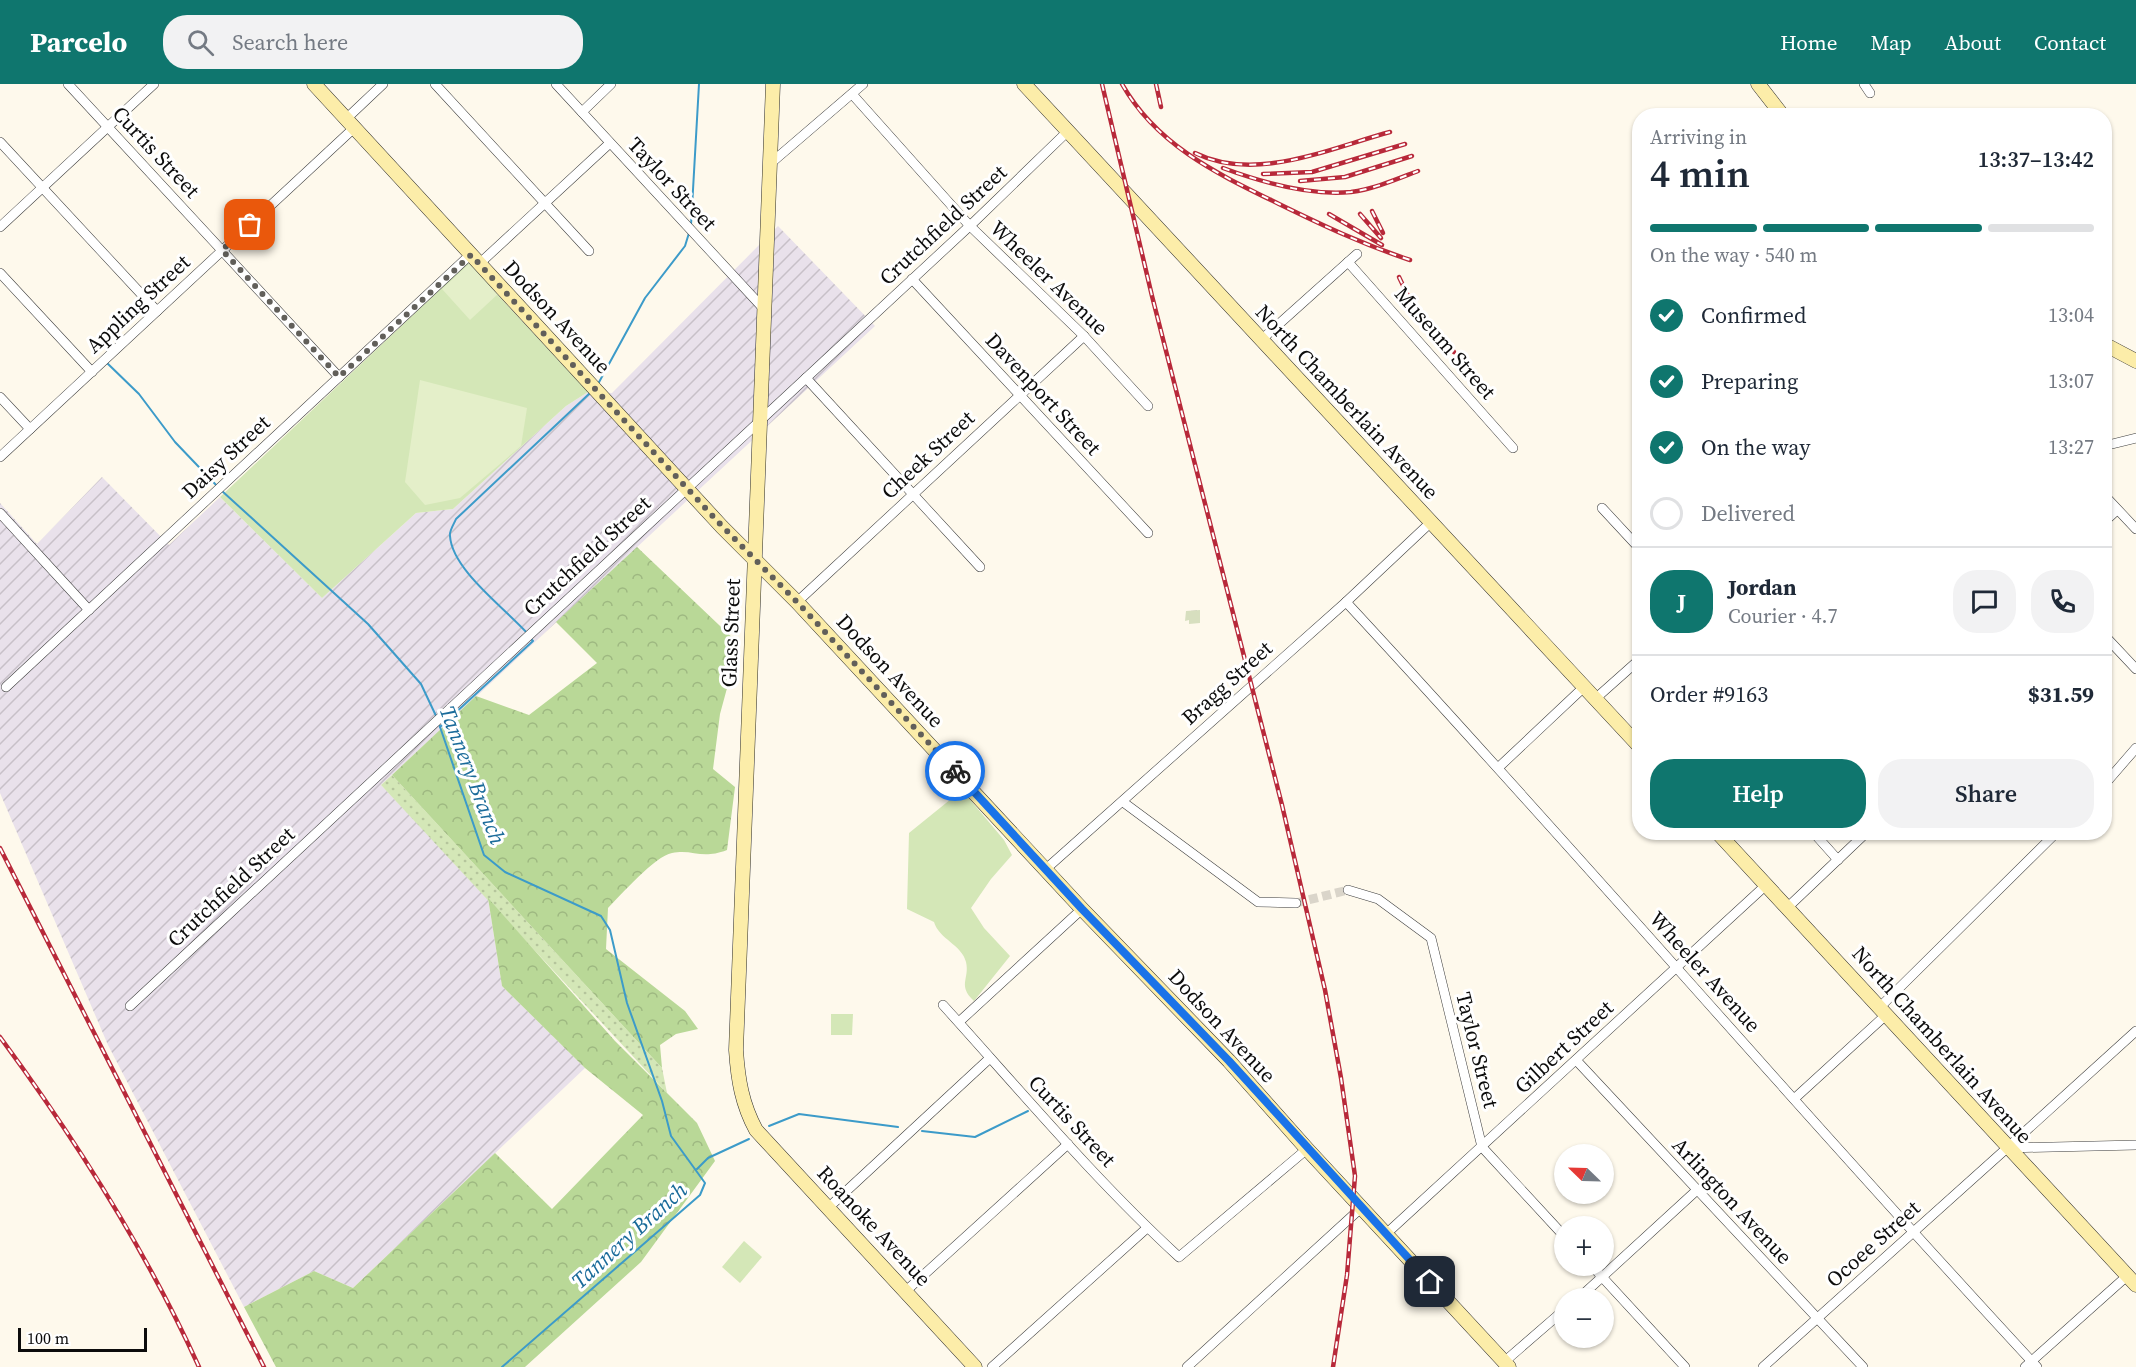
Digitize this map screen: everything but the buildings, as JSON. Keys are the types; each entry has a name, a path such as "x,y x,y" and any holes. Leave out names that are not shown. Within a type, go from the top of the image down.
{"street":[{"name":"Curtis Street","path":"68,84 339,377"},
{"path":"0,227 154,84"},
{"name":"Dodson Avenue","path":"314,84 687,489 797,602 1047,868 1082,909 1229,1061 1307,1149 1506,1364"},
{"name":"Appling Street","path":"0,457 222,250 350,123 383,84"},
{"path":"435,84 589,251"},
{"name":"Taylor Street","path":"556,84 763,308"},
{"path":"582,112 611,84"},
{"name":"Glass Street","path":"746,1111 738,1084 736,1050 773,84"},
{"path":"771,163 863,84"},
{"name":"North Chamberlain Avenue","path":"1024,84 1632,738"},
{"path":"1758,84 1777,108"},
{"path":"1864,84 1870,93"},
{"name":"Wheeler Avenue","path":"852,94 969,225 1084,336 1148,406"},
{"name":"Crutchfield Street","path":"130,1006 806,378 1068,131"},
{"path":"0,142 157,311"},
{"name":"Daisy Street","path":"6,687 339,377 475,259 545,203 610,143"},
{"path":"1261,340 1357,254"},
{"name":"Museum Street","path":"1348,262 1513,448"},
{"path":"0,273 92,372"},
{"name":"Davenport Street","path":"912,279 1148,533"},
{"name":"Cheek Street","path":"797,602 1084,336"},
{"path":"2112,348 2136,361"},
{"path":"806,378 980,567"},
{"path":"0,397 30,429"},
{"path":"2112,444 2136,438"},
{"path":"2112,504 2136,529"},
{"path":"1602,508 1632,540"},
{"path":"2112,515 2117,510"},
{"path":"0,513 89,610"},
{"name":"Bragg Street","path":"1047,868 1346,602 1430,523"},
{"name":"Wheeler Avenue","path":"1346,602 1499,767 2031,1365"},
{"path":"2112,644 2136,669"},
{"path":"1595,699 1632,666"},
{"path":"1499,767 1584,687"},
{"path":"2112,774 2136,748"},
{"path":"1123,802 1258,902 1296,903"},
{"name":"North Chamberlain Avenue","path":"1725,840 2132,1281"},
{"path":"1820,840 1838,860"},
{"path":"1788,907 1838,860 1856,840"},
{"path":"1794,1099 1884,1011 2049,840"},
{"name":"Gilbert Street","path":"1386,1234 1766,886"},
{"name":"Taylor Street","path":"1348,890 1378,899 1431,938 1482,1147 1554,1225"},
{"path":"960,1022 1082,909"},
{"name":"Curtis Street","path":"943,1005 1068,1144 1147,1228 1179,1257 1307,1149"},
{"name":"Ocoee Street","path":"1763,1367 2136,1031"},
{"path":"828,1208 990,1058"},
{"name":"Arlington Avenue","path":"1576,1060 1863,1367"},
{"name":"Roanoke Avenue","path":"746,1111 756,1130 774,1151 907,1290 975,1367"},
{"path":"907,1290 1068,1144"},
{"path":"2007,1148 2136,1144"},
{"path":"1591,1288 1610,1268 1697,1190"},
{"path":"1187,1367 1361,1208"},
{"path":"992,1367 1147,1228"},
{"path":"1603,1278 1685,1367"},
{"path":"2031,1365 2132,1281"},
{"path":"1506,1364 1554,1319"}],"shaded area":[{"path":"778,226 875,326 381,785 488,898 502,986 585,1068 353,1288 314,1271 244,1307 108,1045 0,793 0,503 37,544 102,477 169,545 220,497 322,598 416,513 453,509 566,406 588,392 612,393"}],"green space":[{"path":"468,263 588,392 566,406 453,509 416,513 322,598 220,497"},
{"path":"470,263 498,294 470,320 442,289"},
{"path":"420,380 527,408 521,446 460,498 425,505 405,482"},
{"path":"637,547 739,644 720,714 713,769 735,787 727,850 711,854 680,852 665,856 638,877 608,908 606,949 685,1011 698,1029 676,1034 660,1045 662,1068 392,775 476,696 529,715 597,663 556,622"},
{"path":"1200,610 1200,623 1189,624 1189,620 1185,621 1186,611"},
{"path":"392,775 662,1068 667,1093 381,785"},
{"path":"967,796 1004,840 1012,855 991,879 971,908 984,928 1010,956 974,1001 966,991 967,968 964,956 941,933 934,922 907,909 909,833 951,799"},
{"path":"488,898 615,1041 697,1123 715,1161 641,1262 525,1367 276,1367 244,1307 314,1271 353,1288 495,1153 552,1209 643,1115 585,1068 502,986"},
{"path":"831,1014 853,1014 852,1035 831,1035"},
{"path":"744,1241 762,1257 740,1283 722,1267"}],"waterway":[{"path":"691,225 699,84"},
{"path":"598,384 645,298 685,246 689,233"},
{"name":"Tannery Branch","path":"106,362 139,394 175,442 218,487"},
{"path":"528,634 482,588 460,562 453,549 450,532 456,519 590,393"},
{"name":"Tannery Branch","path":"222,491 368,624 421,684 437,718"},
{"path":"440,727 533,641 531,639"},
{"name":"Tannery Branch","path":"439,724 484,855 505,872 601,916 610,930 627,1003 662,1101 671,1136 705,1183 700,1195 502,1367"},
{"path":"922,1131 975,1137 1028,1111"},
{"path":"769,1126 799,1114 898,1127"},
{"path":"697,1169 708,1158 749,1139"}],"tunnel":[{"path":"1296,903 1348,890"}],"railway":[{"path":"1102,84 1152,296 1282,805 1325,990 1341,1078 1355,1176 1347,1275 1333,1367"},
{"path":"1122,84 1136,106 1153,125 1191,156 1212,169 1328,227 1410,260"},
{"path":"1156,84 1161,107"},
{"path":"1195,153 1218,161 1243,165 1268,164 1318,154 1390,132"},
{"path":"1263,174 1312,172 1405,144"},
{"path":"1300,181 1345,177 1412,156"},
{"path":"1223,168 1286,187 1335,193 1368,189 1418,171"},
{"path":"1372,211 1383,233"},
{"path":"1329,214 1382,245"},
{"path":"1360,214 1381,238"},
{"path":"1399,277 1409,298 1454,352"},
{"path":"0,848 264,1367"},
{"path":"0,1037 56,1116 133,1238 199,1367"}],"way so far":[{"path":"250,225 222,250 339,377 471,255 722,526 797,602 955,771"}],"route":[{"path":"955,771 1047,868 1082,909 1229,1061 1430,1282"}]}
